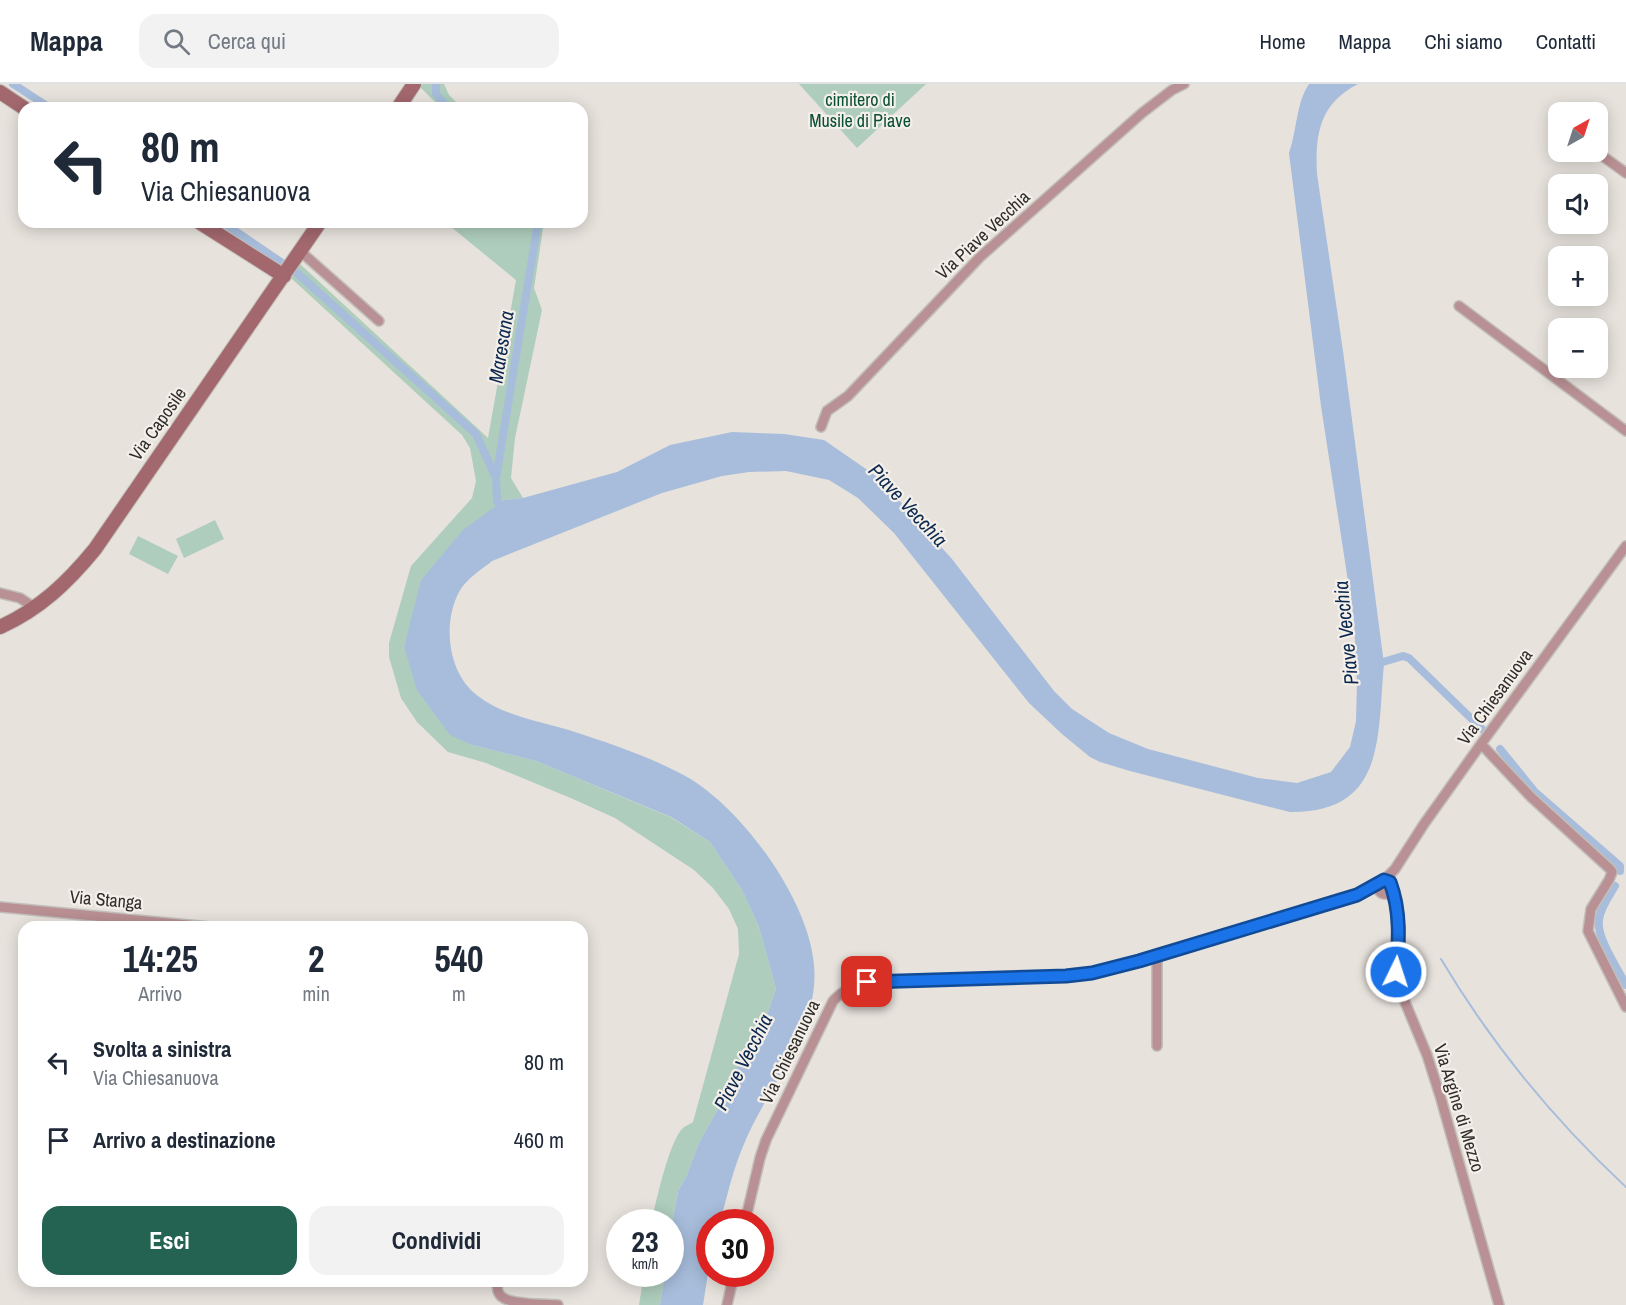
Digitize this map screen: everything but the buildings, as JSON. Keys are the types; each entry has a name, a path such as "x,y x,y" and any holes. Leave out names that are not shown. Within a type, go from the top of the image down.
{"street":[{"path":"402,102 414,84"},
{"name":"Via Piave Vecchia","path":"822,427 827,411 849,396 980,257 1142,113 1172,90 1184,84"},
{"path":"0,92 18,104"},
{"path":"1608,160 1626,173"},
{"path":"212,228 291,264 379,321"},
{"name":"Via Caposile","path":"0,627 34,608 68,580 95,549 316,228"},
{"path":"1459,306 1626,431"},
{"name":"Via Chiesanuova","path":"748,1209 766,1140 832,1001 850,986 867,982 1078,975 1105,970 1357,895 1386,884 1424,824 1626,546"},
{"path":"0,593 20,598 34,608"},
{"path":"1481,744 1531,797 1612,872 1591,909 1588,931 1626,1007"},
{"path":"1386,884 1390,891 1383,894 1399,920"},
{"name":"Via Argine di Mezzo","path":"1386,884 1396,900 1399,920 1396,972 1400,990 1427,1055 1499,1305"},
{"name":"Via Chiesanuova","path":"1357,895 1383,894"},
{"name":"Via Stanga","path":"0,907 146,921"},
{"path":"1157,956 1157,1046"},
{"path":"498,1287 500,1295 505,1300 517,1303 558,1305"},
{"path":"727,1305 731,1287"}],"green space":[{"path":"423,84 444,84 449,95 456,102 435,102 420,87"},
{"name":"cimitero di Musile di Piave","path":"799,84 926,84 857,148"},
{"path":"452,228 543,228 534,288 542,310 515,438 511,478 523,498 504,500 410,627 404,647 472,745 536,761 670,817 710,842 742,890 759,927 776,989 766,1018 738,1065 730,1087 699,1143 678,1191 675,1209 654,1209 671,1149 681,1130 693,1122 739,954 738,929 729,909 713,888 694,870 615,818 486,763 448,752 417,722 401,698 389,657 389,643 411,566 472,498 476,481 470,448 462,435 291,278 300,264 488,438 516,280"},
{"path":"215,520 224,539 184,558 176,539"},
{"path":"138,536 178,556 168,574 129,554"},
{"path":"642,1287 663,1287 660,1305 639,1305"}],"water":[{"name":"Piave Vecchia","path":"1309,84 1358,84 1345,92 1327,111 1317,146 1317,174 1384,664 1377,742 1371,765 1361,784 1345,799 1322,809 1290,812 1130,771 1090,757 1029,703 894,533 858,498 829,480 786,471 749,472 722,476 662,493 492,561 470,579 459,592 451,619 451,648 454,662 468,687 500,709 633,752 677,771 710,793 731,812 770,860 787,886 800,913 809,940 814,965 814,989 801,1036 744,1144 723,1209 696,1209 696,1287 706,1287 703,1305 660,1305 663,1287 684,1287 684,1209 675,1209 678,1191 699,1143 730,1087 738,1065 766,1018 776,989 759,927 742,890 710,842 671,817 536,761 472,745 450,735 417,690 404,647 421,580 463,530 504,500 523,498 617,472 670,445 732,432 784,434 824,440 879,478 952,559 1054,691 1072,709 1109,733 1148,749 1258,778 1297,783 1331,772 1350,747 1356,721 1357,682 1354,620 1321,406 1289,153"}],"waterway":[{"path":"13,84 41,102"},
{"name":"Maresana","path":"436,84 436,94 443,102"},
{"path":"231,228 297,273 476,434 496,478 497,501 503,513"},
{"name":"Maresana","path":"496,478 537,228"},
{"path":"1376,664 1403,656 1409,658 1484,731"},
{"path":"1500,749 1535,792 1620,866 1620,871"},
{"path":"1615,886 1601,911 1599,927 1604,944 1626,985"},
{"path":"1441,959 1481,1021 1526,1080 1574,1135 1626,1187"}],"route":[{"path":"867,982 1066,976 1092,973 1157,956 1357,895 1382,880 1390,882 1396,900 1399,930 1396,972"}]}
